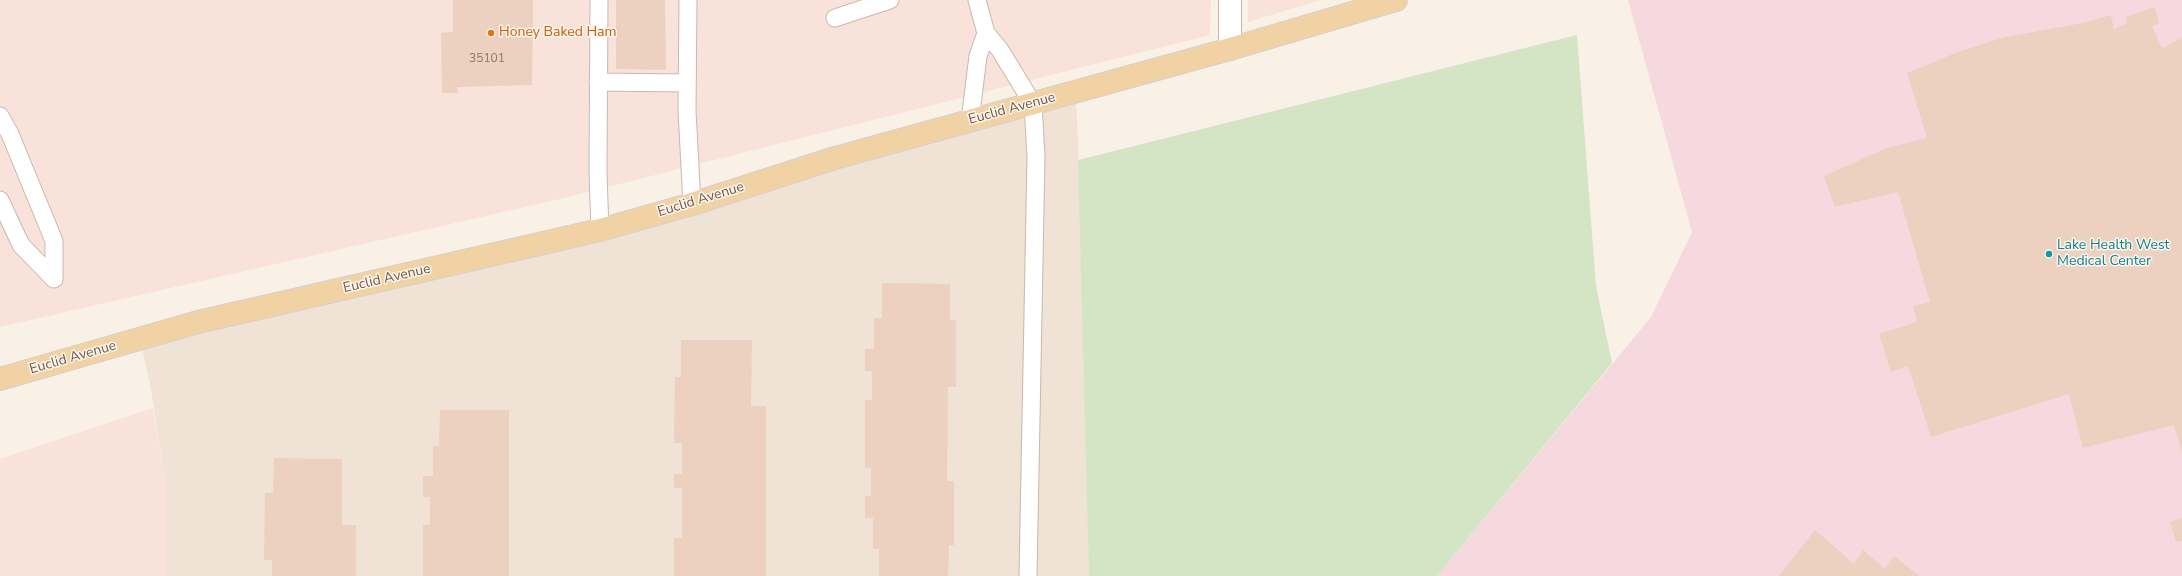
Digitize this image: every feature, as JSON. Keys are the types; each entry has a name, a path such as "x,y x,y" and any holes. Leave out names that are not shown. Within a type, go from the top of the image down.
{"main road":[{"name":"Euclid Avenue","path":"0,379 198,322 600,230 692,204 835,158 1230,49 1396,0"}],"street":[{"path":"1230,0 1230,49"}],"lane":[{"path":"599,0 598,82 600,230"},
{"path":"688,0 686,110 692,204"},
{"path":"835,18 890,0"},
{"path":"977,0 986,33 1000,50 1033,104 1036,157 1028,576"},
{"path":"970,121 978,56 986,33"},
{"path":"598,82 687,84"},
{"path":"0,116 10,134 54,241 54,279 21,245 0,200"}],"shaded area":[{"path":"0,0 1211,0 1210,35 560,199 0,327"},
{"path":"1248,0 1321,0 1248,22"},
{"path":"1628,0 2182,0 2182,576 1437,576 1651,317 1692,232"},
{"path":"1076,92 1082,241 1089,576 166,576 166,489 151,389 140,339 589,233"},
{"path":"153,408 166,489 166,576 0,576 0,459"}],"green space":[{"path":"1577,35 1596,286 1612,363 1437,576 1089,576 1078,160"}],"building":[{"path":"453,0 533,0 532,85 457,87 458,93 442,93 441,33 453,32"},
{"path":"616,0 665,0 666,70 616,69"},
{"name":"Lake Health West Medical Center","path":"2155,7 2159,24 2152,26 2162,49 2182,37 2182,453 2174,425 2083,448 2069,394 1931,437 1908,366 1891,372 1879,334 1917,322 1913,306 1930,302 1898,192 1835,207 1824,176 1887,148 1927,138 1907,73 1958,52 2005,37 2083,23 2111,15 2114,29 2127,23 2126,17"},
{"path":"882,283 950,284 950,320 956,320 956,387 948,387 947,481 954,481 954,545 949,545 948,576 879,576 879,549 873,549 873,518 865,518 865,496 871,496 871,468 865,468 865,400 872,400 872,371 865,371 865,349 874,349 874,318 882,318"},
{"path":"681,340 752,340 751,406 766,406 766,576 674,576 674,538 682,538 682,488 674,488 674,474 682,474 682,443 674,443 675,377 681,377"},
{"path":"440,410 509,410 509,576 423,576 423,525 430,525 430,497 423,497 423,476 433,476 433,446 439,446"},
{"path":"274,458 342,459 342,525 356,525 356,576 272,576 272,560 264,560 265,493 273,493"},
{"path":"2182,518 2182,541 2176,542 2170,522"},
{"path":"1815,530 1854,564 1863,550 1885,569 1894,556 1919,576 1779,576"}],"place":[{"name":"Honey Baked Ham","path":"491,33"},
{"name":"Lake Health West Medical Center","path":"2049,254"}]}
